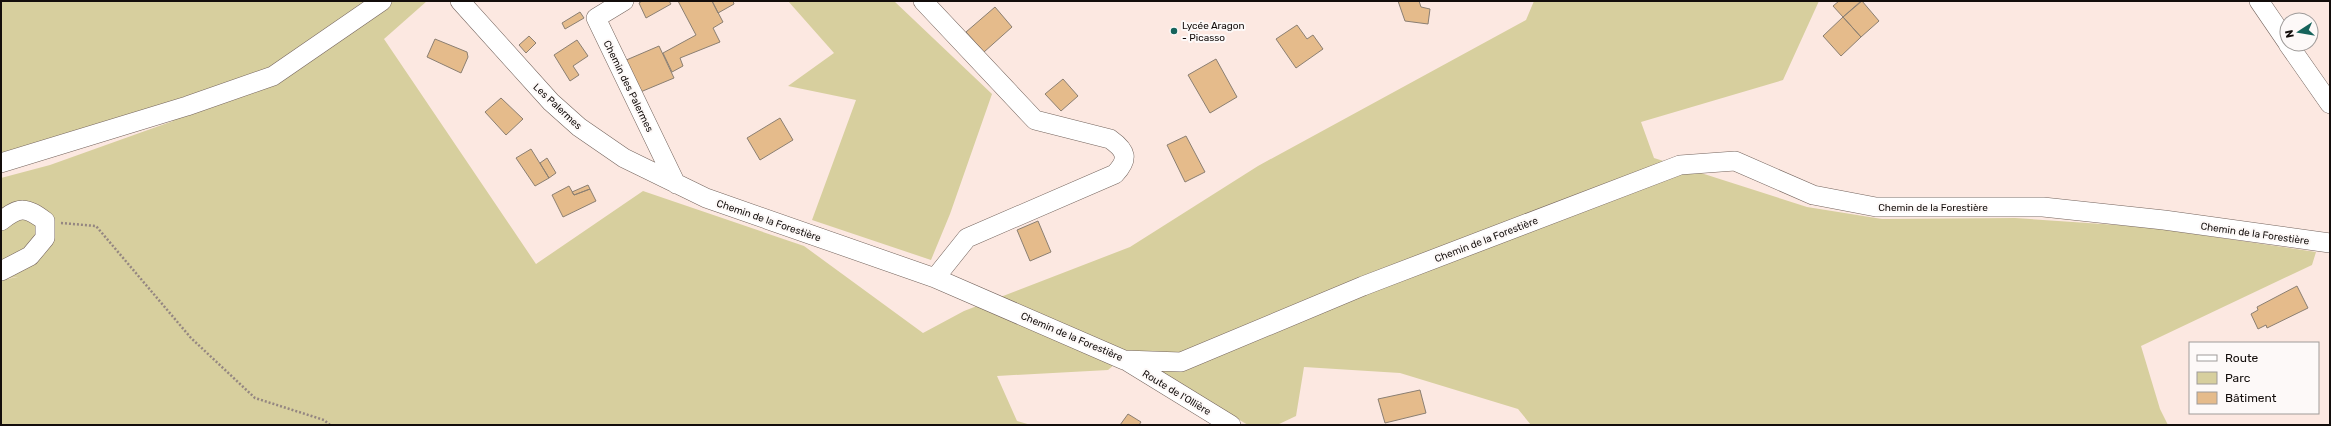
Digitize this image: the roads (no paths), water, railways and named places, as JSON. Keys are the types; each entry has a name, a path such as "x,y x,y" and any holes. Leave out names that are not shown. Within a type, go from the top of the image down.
{"street":[{"path":"1,163 187,106 273,76 382,1"},
{"name":"Les Palermes","path":"460,1 519,69 551,102 579,127 624,158 676,184"},
{"name":"Chemin des Palermes","path":"624,1 596,18 676,184"},
{"path":"924,1 1035,120 1110,139 1121,147 1125,158 1123,166 1115,174 967,238 935,278"},
{"path":"2259,1 2279,30"},
{"path":"2294,52 2330,104"},
{"name":"Chemin de la Forestière","path":"676,184 706,198 935,278 1124,360 1181,362 1363,286 1680,165 1735,161 1813,195 1876,207 2043,207 2164,220 2330,243"},
{"path":"1,221 14,211 30,210 45,221 45,238 30,256 1,271"},
{"name":"Route de l'Ollière","path":"1124,360 1231,425"}],"place":[{"name":"Lycée Aragon - Picasso","path":"1174,31"}]}
